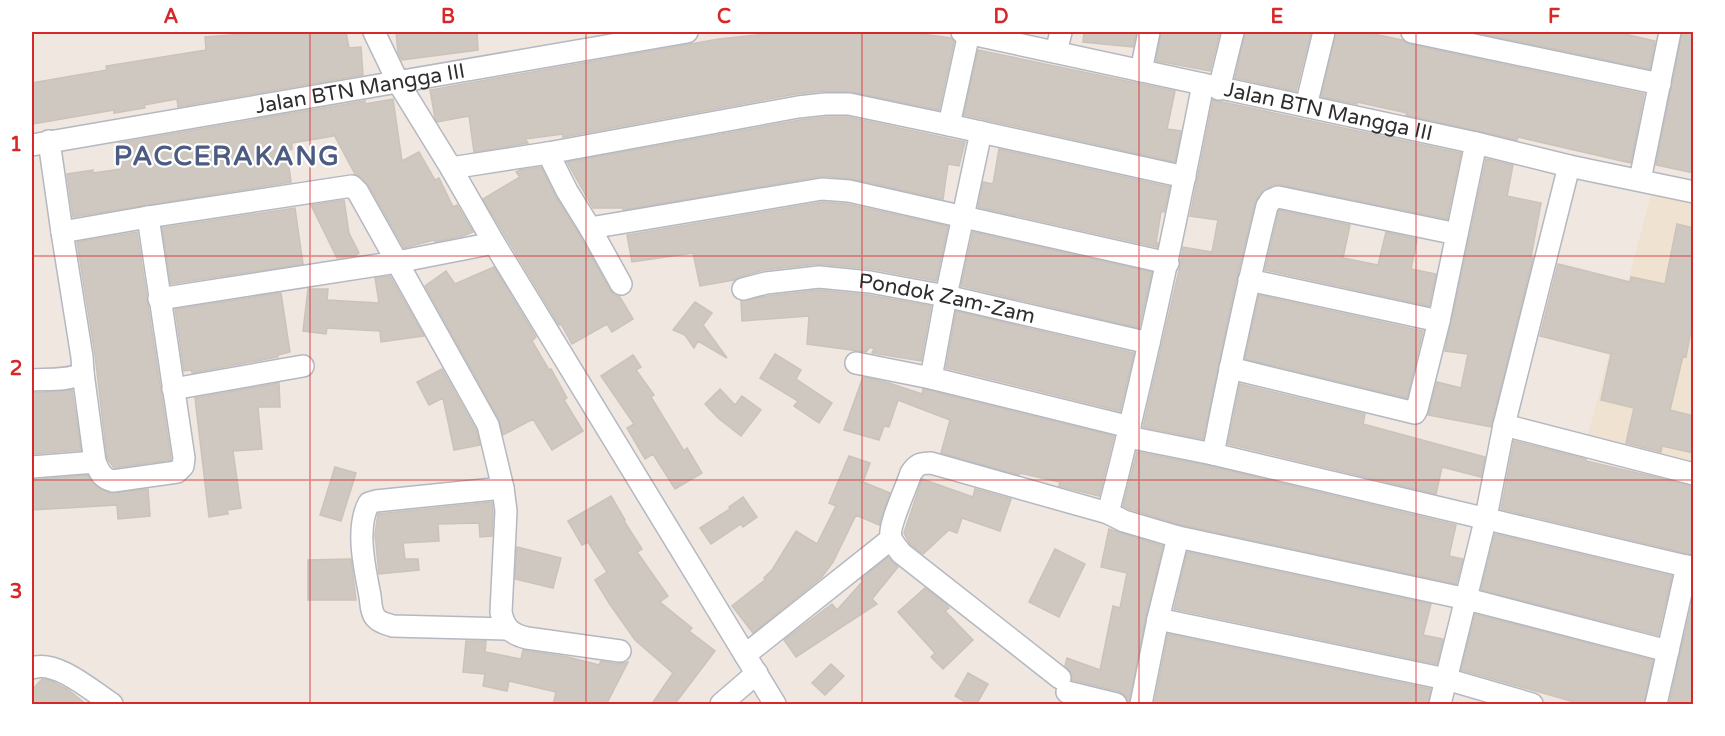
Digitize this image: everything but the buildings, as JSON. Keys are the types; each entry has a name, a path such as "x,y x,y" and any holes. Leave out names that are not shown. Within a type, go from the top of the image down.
{"street":[{"path":"374,32 398,82 775,705"},
{"path":"949,124 965,32"},
{"name":"Jalan BTN Mangga III","path":"965,32 1058,42 1141,71 1694,192"},
{"path":"1141,71 1149,32"},
{"path":"1107,513 1129,432 1185,177 1211,86 1233,32"},
{"path":"1306,106 1324,32"},
{"path":"1412,32 1660,84"},
{"path":"1640,180 1670,32"},
{"name":"Jalan BTN Mangga III","path":"40,143 675,33"},
{"path":"452,168 548,153 798,107 849,104 1185,177"},
{"path":"931,378 981,132"},
{"path":"40,143 62,232 82,357 95,462 105,479 112,481 177,472 183,466 184,458 148,217"},
{"path":"1230,368 1415,413 1418,409 1439,321 1476,143"},
{"path":"548,153 567,191 621,284"},
{"path":"1440,705 1486,518 1504,425 1569,165"},
{"path":"62,232 352,186 358,192 488,425 506,511 501,612 507,629 527,638 620,651"},
{"path":"590,228 822,189 849,191 1167,263"},
{"path":"1213,454 1249,280 1267,206 1274,197 1457,234"},
{"path":"159,299 397,262 494,243"},
{"name":"Pondok Zam-Zam","path":"743,289 766,283 819,277 870,282 946,296 1149,343"},
{"path":"1249,280 1439,321"},
{"path":"856,363 931,378 1213,454 1690,567 1656,705"},
{"path":"174,389 303,366"},
{"path":"32,380 70,377 83,373"},
{"path":"1504,425 1694,474"},
{"path":"32,467 95,462"},
{"path":"1116,705 1063,685 901,553 891,540 891,531 911,473 916,466 931,463 1107,513 1124,522 1178,537 1467,599 1668,651"},
{"path":"503,488 369,503 365,510 362,535 364,569 374,617 381,623 393,626 507,629"},
{"path":"1141,705 1178,537"},
{"path":"745,655 891,540"},
{"path":"1158,620 1446,679 1532,705"},
{"path":"32,668 45,666 58,669 112,705"},
{"path":"721,705 757,674"}],"shaded area":[{"path":"1651,194 1693,203 1693,464 1587,439"}],"district":[{"name":"PACCERAKANG","path":"227,156"}]}
